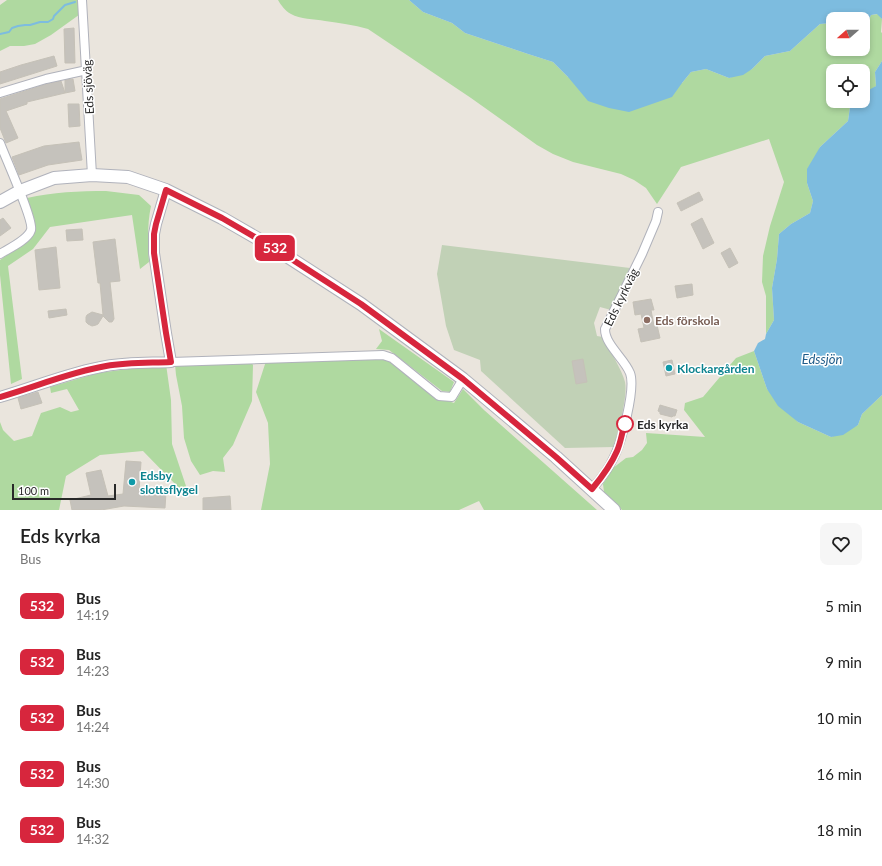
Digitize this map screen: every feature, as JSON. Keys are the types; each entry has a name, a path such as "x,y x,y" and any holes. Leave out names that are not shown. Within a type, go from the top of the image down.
{"main road":[{"path":"0,202 20,191 54,178 92,175 128,177 166,190 222,218 279,251 361,304 463,379 556,457 614,510"}],"street":[{"name":"Eds sjöväg","path":"82,0 92,175"},
{"path":"0,93 46,79 87,70"},
{"path":"0,143 20,191 31,221 32,229 27,238 0,254"},
{"path":"166,190 154,234 154,253 171,362"},
{"name":"Eds kyrkväg","path":"592,489 609,466 618,450 632,395 632,382 630,374 625,363 606,336 605,329 642,254 656,221 658,212"},
{"path":"0,397 50,381 107,366 127,363 383,355 392,358 439,396 452,398 463,379"}],"green space":[{"path":"7,0 81,0 83,12 51,35 35,44 10,46 0,51 0,5"},
{"path":"278,0 409,0 423,12 452,23 465,33 553,62 568,77 682,83 691,72 706,69 729,78 752,69 765,56 790,51 820,24 826,24 826,56 870,56 870,17 871,15 878,14 882,19 882,61 875,72 876,86 872,89 870,95 870,64 826,64 826,108 850,108 848,121 820,147 807,183 813,201 810,213 791,224 779,234 777,259 772,288 774,320 766,334 766,296 762,282 763,256 770,226 784,182 769,139 681,167 657,204 646,188 634,180 621,174 573,162 553,154 537,145 471,98 368,29 346,24 307,19 291,14"},
{"path":"106,191 139,195 151,206 148,227 149,262 140,269 132,215 50,227 33,249 8,266 22,379 11,384 0,275 0,260 30,239 35,230 35,221 27,198 66,192"},
{"path":"442,245 630,268 611,310 600,307 594,323 597,336 603,337 623,377 626,388 624,405 614,447 565,448 481,371 480,360 454,350 446,326 437,274"},
{"path":"379,329 454,382 450,392 442,391 389,350 376,349 382,341"},
{"path":"754,351 767,389 798,422 831,437 858,425 862,414 882,395 882,510 622,510 604,492 603,484 613,468 626,458 633,457 642,450 647,443 646,433 705,437 684,410 685,403 703,397 736,358"},
{"path":"387,359 439,398 454,403 463,389 484,410 597,510 484,510 479,501 459,510 261,510 270,464 268,423 256,392 266,361"},
{"path":"251,362 253,365 252,401 233,445 223,458 225,472 213,471 200,475 191,461 184,438 182,406 175,364"},
{"path":"166,364 171,400 172,444 188,492 180,489 143,451 100,455 66,476 59,510 0,510 0,422 3,430 14,441 32,436 41,413 60,407 71,412 79,410 67,389 51,393 50,387 98,373"}],"water":[{"path":"409,0 882,0 882,19 877,14 871,15 870,17 870,12 826,12 826,24 820,24 790,51 765,56 752,69 743,75 729,78 706,69 691,72 672,97 629,112 609,108 588,101 553,62 465,33 452,23 423,12"},
{"name":"Edssjön","path":"882,61 882,395 862,414 858,425 843,435 831,437 798,422 778,406 767,389 754,351 758,343 765,339 766,334 774,320 772,288 777,259 779,234 791,224 810,213 813,201 807,183 807,169 820,147 848,121 850,108 870,108 870,89 876,86 875,72"}],"building":[{"path":"74,28 75,63 65,63 64,29"},
{"path":"54,56 57,66 0,84 0,72"},
{"path":"73,79 75,91 65,93 65,80"},
{"path":"61,81 65,93 27,102 27,104 6,111 18,138 6,143 0,128 0,99"},
{"path":"68,104 79,104 80,126 69,127"},
{"path":"79,142 82,160 48,165 19,175 12,157 44,146"},
{"path":"699,192 703,200 681,211 677,203"},
{"path":"3,218 11,228 0,236 0,220"},
{"path":"702,218 714,243 703,249 691,224"},
{"path":"82,229 83,240 67,241 66,230"},
{"path":"115,239 120,281 110,282 114,319 112,322 109,322 103,316 98,324 92,326 86,322 87,315 92,312 103,315 100,283 98,283 93,242"},
{"path":"56,247 60,288 39,290 35,250"},
{"path":"730,248 738,263 729,268 721,253"},
{"path":"692,284 693,295 677,298 675,286"},
{"name":"Eds förskola","path":"651,299 654,310 651,310 654,326 657,325 660,338 641,342 638,329 644,328 641,314 635,315 633,302"},
{"path":"66,309 67,315 49,318 48,311"},
{"path":"583,359 587,382 576,384 572,361"},
{"name":"Klockargården","path":"672,360 675,374 666,376 663,362"},
{"path":"38,392 42,403 21,409 18,398"},
{"path":"660,405 677,410 675,416 672,417 660,414 658,411"},
{"name":"Edsby slottsflygel","path":"126,461 141,462 139,491 166,492 165,508 124,506 101,510 72,510 70,500 91,495 86,473 101,470 108,496 123,494"},
{"path":"230,496 231,510 203,510 203,498"}],"waterway":[{"path":"0,34 9,32 12,28 18,26 48,22 53,19 65,5 75,2"}],"bus line":[{"name":"532","path":"0,397 87,370 127,363 171,362 154,253 154,234 157,217 166,190 222,218 279,251 361,304 463,379 592,489 613,460 618,450 625,423"}],"place":[{"name":"Eds förskola","path":"647,320"},
{"name":"Klockargården","path":"669,368"},
{"name":"Eds kyrka","path":"625,424"},
{"name":"Edsby slottsflygel","path":"132,482"}]}
